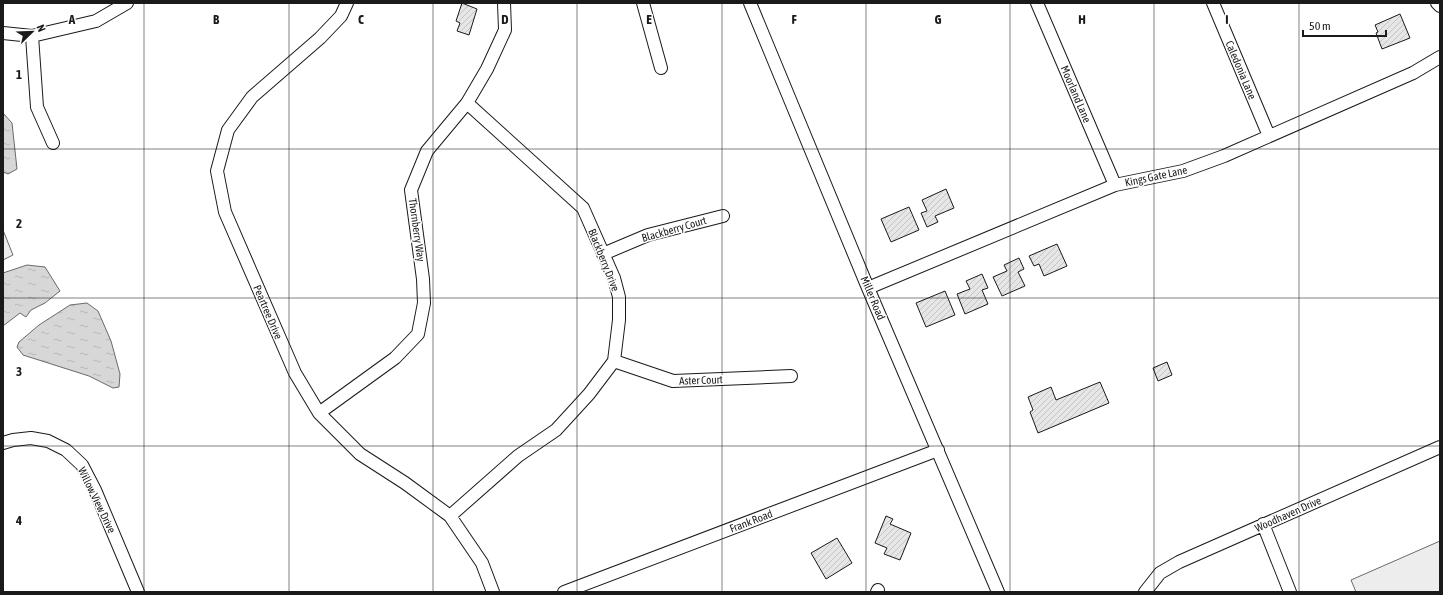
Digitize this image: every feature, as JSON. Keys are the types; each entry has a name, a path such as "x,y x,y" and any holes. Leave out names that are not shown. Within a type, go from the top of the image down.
{"street":[{"path":"3,33 32,36 96,21 127,3"},
{"name":"Peartree Drive","path":"348,3 341,16 320,38 252,97 228,130 217,171 225,212 295,373 319,413 360,454 405,483 450,516 482,563 493,592"},
{"name":"Thornberry Way","path":"319,413 395,358 418,334 424,303 423,279 411,190 427,151 467,104 488,69 506,30 504,3"},
{"path":"643,3 660,68"},
{"name":"Miller Road","path":"750,3 868,288 998,592"},
{"name":"Moorland Lane","path":"1037,3 1115,185"},
{"name":"Caledonia Lane","path":"1213,3 1270,136"},
{"path":"1437,3 1440,6"},
{"path":"32,36 37,107 53,143"},
{"name":"Kings Gate Lane","path":"868,288 1115,185 1183,171 1224,156 1413,73 1440,57"},
{"name":"Blackberry Drive","path":"467,104 583,208 614,278 619,296 619,320 614,361"},
{"name":"Blackberry Court","path":"604,254 648,235 723,216"},
{"path":"450,516 518,456 556,430 589,394 614,361"},
{"name":"Aster Court","path":"614,361 673,381 791,376"},
{"name":"Willow View Drive","path":"3,444 13,440 31,438 48,442 66,450 82,465 95,490 138,592"},
{"name":"Woodhaven Drive","path":"1145,592 1160,572 1179,562 1440,447"},
{"name":"Frank Road","path":"564,592 938,450"},
{"path":"1263,524 1290,592"}],"shaded area":[{"path":"3,230 13,255 3,260"},
{"path":"1440,541 1440,592 1356,592 1351,580"}],"water":[{"path":"3,113 12,123 17,169 8,174 3,172"},
{"path":"27,265 45,267 60,291 45,303 31,310 26,317 20,313 3,326 3,273"},
{"path":"87,303 98,311 111,341 120,374 119,387 113,388 89,376 23,355 17,347 19,342 39,325 70,305"}],"building":[{"path":"462,3 477,9 469,35 457,31 460,23 456,21"},
{"path":"1400,14 1410,38 1382,49 1376,33 1378,32 1375,25"},
{"path":"946,189 954,208 935,216 938,222 927,227 921,213 927,211 922,200"},
{"path":"909,207 919,230 891,242 881,219"},
{"path":"1057,244 1067,266 1044,276 1039,264 1034,266 1029,256"},
{"path":"1019,258 1024,269 1018,272 1025,286 1002,296 993,277 1007,271 1004,265"},
{"path":"982,274 988,288 982,290 988,304 965,314 957,294 970,289 966,281"},
{"path":"945,291 955,315 926,327 916,303"},
{"path":"1167,362 1172,375 1158,381 1153,368"},
{"path":"1100,382 1109,403 1038,433 1030,412 1033,410 1028,397 1051,387 1056,400"},
{"path":"886,516 893,519 890,524 911,533 900,560 884,554 887,548 875,543"},
{"path":"837,538 852,563 826,579 811,553"}]}
